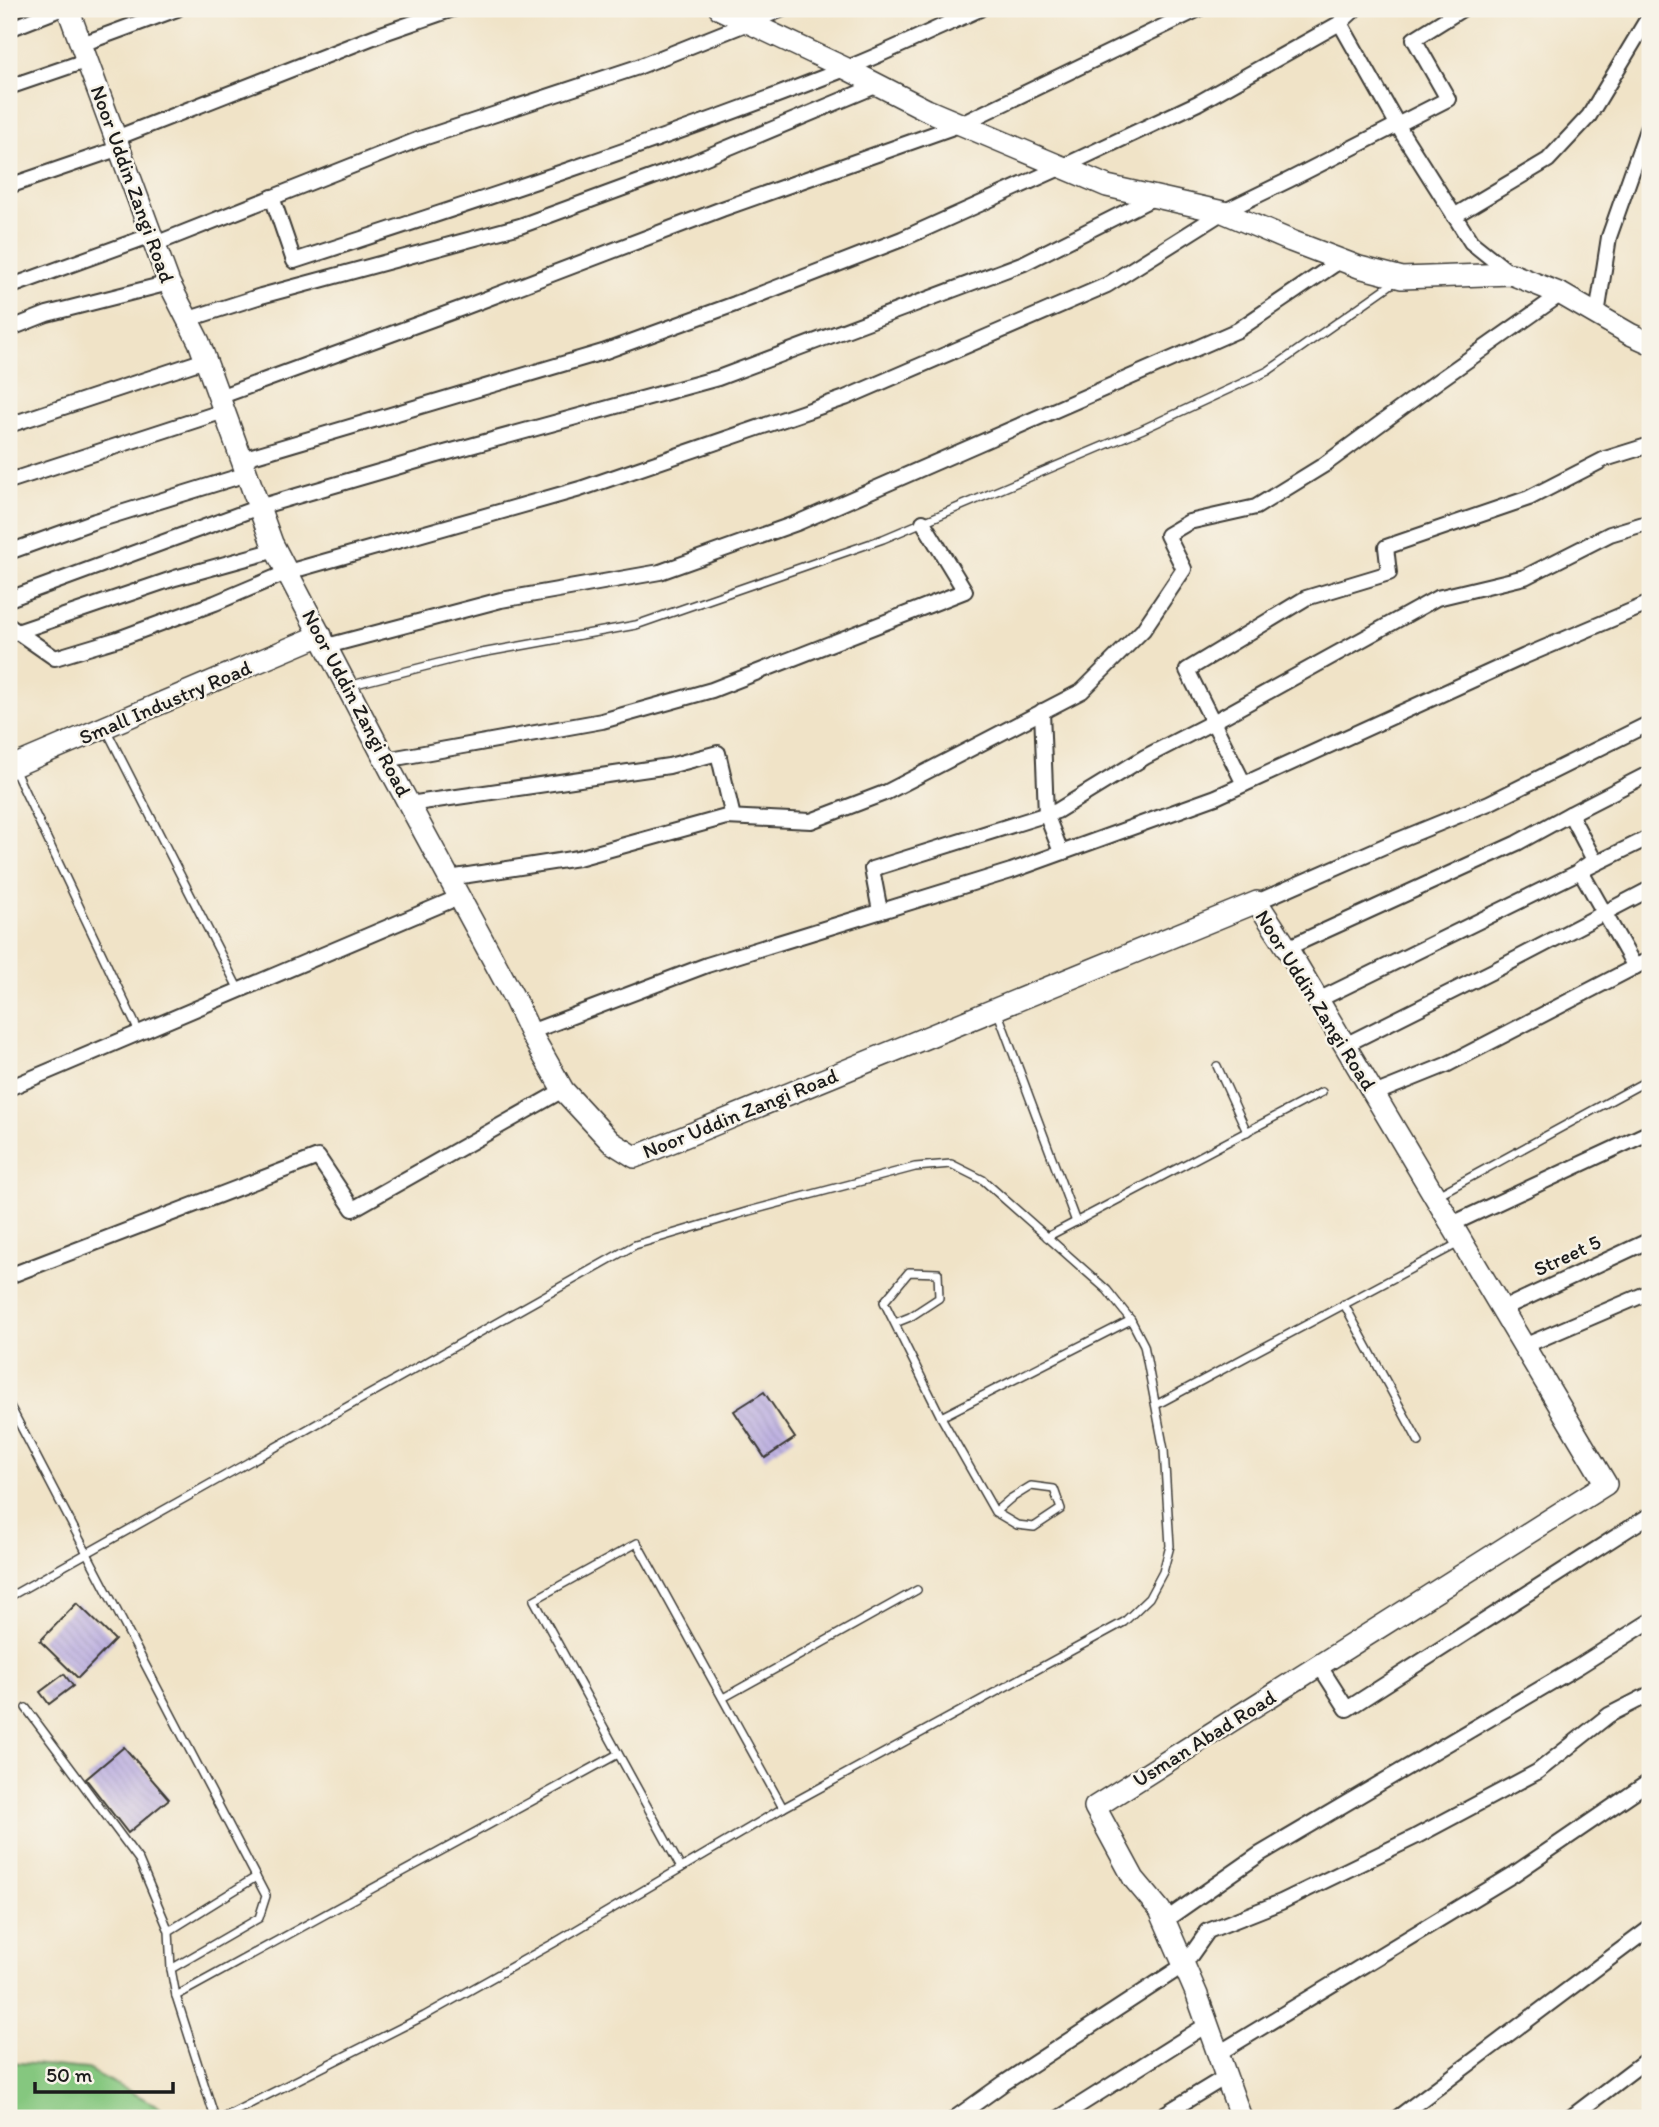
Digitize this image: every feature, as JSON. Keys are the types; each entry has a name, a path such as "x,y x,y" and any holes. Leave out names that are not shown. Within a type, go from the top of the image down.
{"street":[{"path":"9,29 60,9"},
{"name":"Noor Uddin Zangi Road","path":"68,9 169,283 205,360 276,550 530,1032 564,1090 611,1142 635,1157 1257,902 1606,1484"},
{"path":"9,87 177,9"},
{"path":"9,186 381,34 453,9"},
{"path":"720,9 959,125 1107,186 1223,212 1291,242 1359,267 1402,278 1511,274"},
{"path":"9,287 153,240 417,140 638,66 783,9"},
{"path":"272,197 294,261 443,213 687,128 847,69 981,9"},
{"path":"9,481 221,404 722,209 959,125 1199,9"},
{"path":"9,552 244,466 603,352 902,239 1198,103 1340,23 1352,9"},
{"path":"11,631 55,659 118,639 288,572 580,489 845,398 1107,285 1223,212 1448,99 1414,39 1462,9"},
{"path":"1340,23 1397,124 1471,242 1511,274 1561,294 1650,344"},
{"path":"1454,216 1548,160 1589,116 1645,23 1650,26"},
{"path":"188,319 261,296 520,226 694,162 878,85"},
{"path":"1597,315 1609,237 1650,121"},
{"path":"9,599 260,507 718,378 1024,263 1155,197"},
{"path":"324,640 501,600 660,572 797,523 1238,330 1341,260"},
{"path":"9,329 47,314 169,283"},
{"path":"9,1088 239,990 454,888 578,858 726,817 811,821 887,792 1082,691 1143,630 1184,569 1167,535 1189,522 1256,507 1324,466 1561,294"},
{"path":"9,425 205,360"},
{"path":"1244,784 1187,670 1306,598 1389,573 1386,547 1529,498 1605,459 1650,445"},
{"path":"385,760 602,721 712,690 965,591 923,522"},
{"path":"880,911 872,869 1057,811 1145,757 1437,598 1525,577 1610,534 1650,522"},
{"path":"11,631 175,578 276,550"},
{"path":"530,1032 707,965 1011,871 1216,797 1525,656 1650,603"},
{"name":"Small Industry Road","path":"11,767 324,640"},
{"path":"1042,711 1046,814 1061,852"},
{"path":"1257,902 1489,803 1650,723"},
{"path":"409,804 669,765 718,753 733,817"},
{"path":"1287,948 1517,844 1650,773"},
{"path":"1570,814 1594,860 1580,870"},
{"path":"1318,1000 1650,837"},
{"path":"1580,870 1635,967"},
{"path":"1345,1045 1650,889"},
{"path":"1374,1094 1446,1065 1650,959"},
{"path":"9,1276 318,1157 353,1209 564,1090"},
{"path":"1457,1233 1650,1132"},
{"name":"Street 5","path":"1502,1308 1650,1240"},
{"path":"1524,1346 1650,1292"},
{"name":"Usman Abad Road","path":"1241,2118 1208,2024 1160,1910 1134,1879 1095,1807 1606,1484"},
{"path":"1319,1665 1347,1709 1650,1515"},
{"path":"1164,1921 1260,1854 1579,1666 1650,1621"},
{"path":"955,2118 1184,1965 1208,1931 1305,1890 1415,1837 1537,1772 1609,1715 1650,1693"},
{"path":"1219,2053 1514,1874 1650,1781"},
{"path":"1397,2118 1650,1927"},
{"path":"1059,2118 1208,2024"},
{"path":"1570,2118 1650,2057"},
{"path":"1158,2118 1227,2076"}],"lane":[{"path":"348,686 470,655 636,625 883,539 1141,430 1268,371 1402,278"},
{"path":"105,727 239,990"},
{"path":"11,767 139,1032"},
{"path":"997,1009 1076,1222"},
{"path":"1217,1066 1247,1132"},
{"path":"1435,1197 1650,1079"},
{"path":"1047,1237 1322,1092"},
{"path":"9,1597 635,1245 749,1211 915,1167 951,1164 983,1180 1107,1290 1131,1320 1144,1345 1164,1450 1170,1546 1163,1572 1149,1598 1124,1622 783,1808 424,2016 222,2118"},
{"path":"1156,1405 1344,1304 1457,1233"},
{"path":"895,1323 910,1317 939,1298 939,1273 909,1272 884,1302 941,1417 995,1512 1017,1525 1034,1527 1061,1509 1054,1489 1031,1486 995,1512"},
{"path":"1344,1304 1419,1443"},
{"path":"941,1417 1131,1320"},
{"path":"9,1404 266,1896 258,1918 171,1969"},
{"path":"681,1868 534,1600 637,1543 783,1808"},
{"path":"723,1699 917,1590"},
{"path":"26,1708 139,1860 169,1931 176,1996 215,2118"},
{"path":"176,1996 618,1754"},
{"path":"169,1931 256,1877"}],"green space":[{"path":"9,2062 87,2069 160,2107 169,2118 9,2118"}],"building":[{"path":"764,1392 795,1438 765,1458 734,1411"},
{"path":"77,1603 115,1640 78,1678 40,1641"},
{"path":"64,1674 73,1686 49,1704 40,1692"},
{"path":"124,1747 169,1799 128,1833 86,1779"}]}
